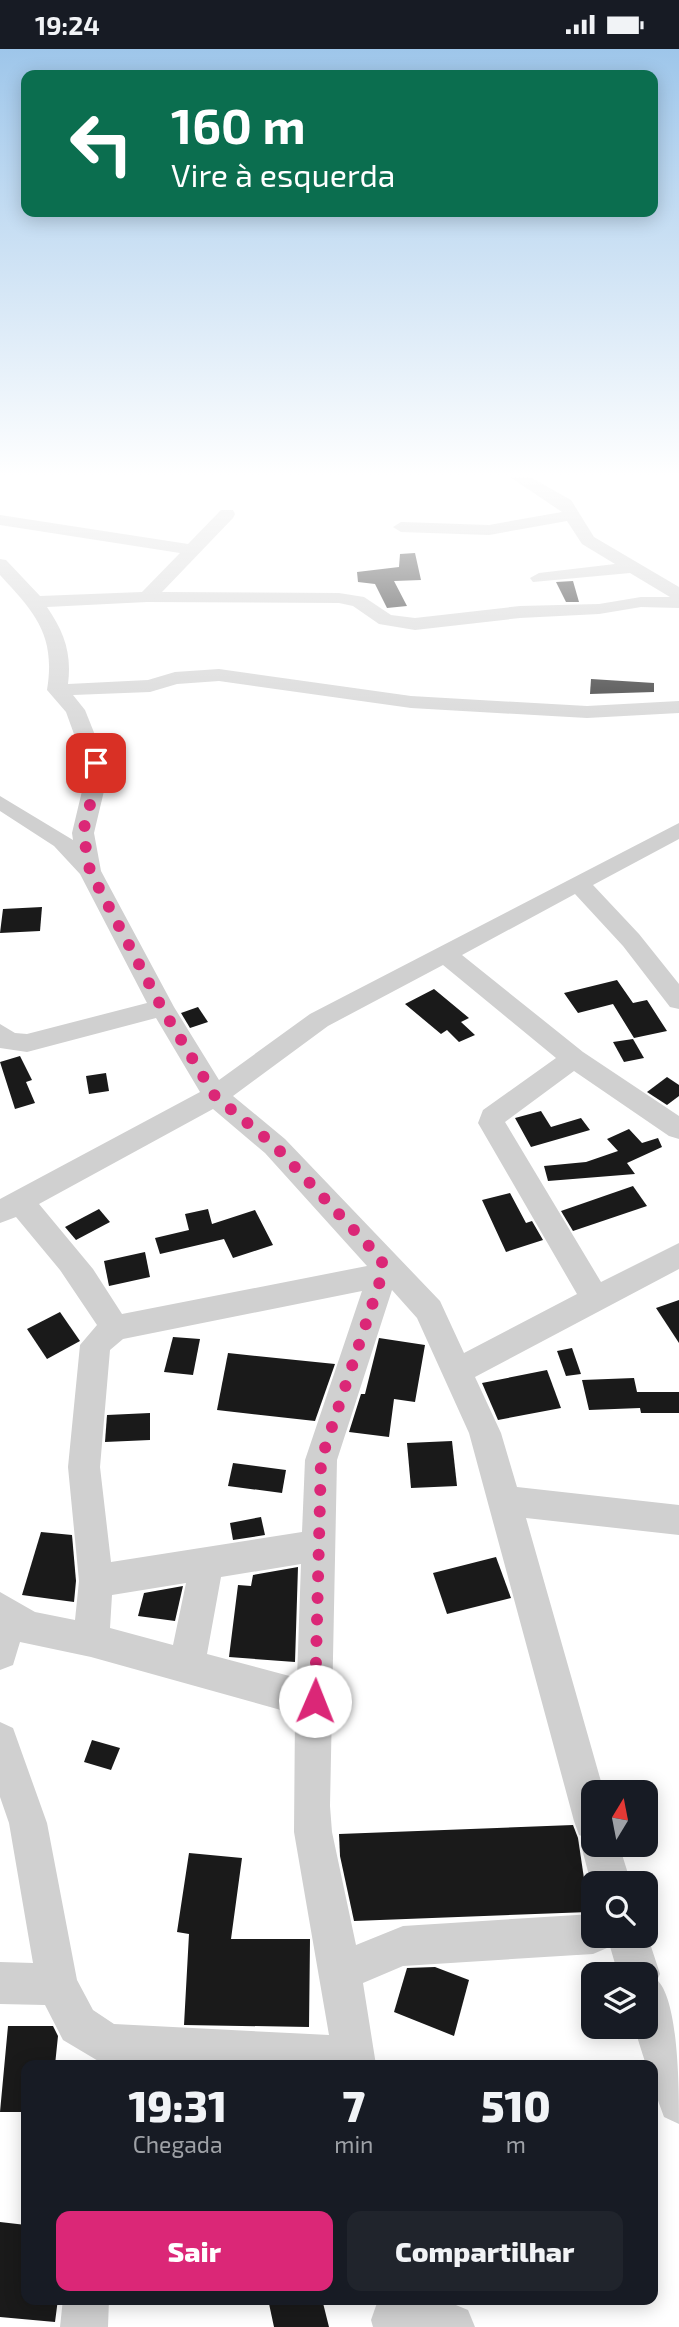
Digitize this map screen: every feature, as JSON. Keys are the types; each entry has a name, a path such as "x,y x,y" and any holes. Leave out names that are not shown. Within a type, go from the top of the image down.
{"street":[{"path":"15,583 34,602 55,632 60,650 57,690 75,710 98,770 83,832 90,871"},
{"path":"147,597 161,583"},
{"path":"661,583 679,595"},
{"path":"34,602 147,597 347,599 358,601 386,621 415,624 520,612 599,609 641,602 679,603"},
{"path":"57,690 150,687 175,678 219,675 411,702 587,712 679,707"},
{"path":"0,802 62,841 90,871 162,1008 215,1096 275,1146 382,1267 429,1310 485,1433 581,1780"},
{"path":"114,1328 99,1300 53,1238 10,1207 215,1096 319,1020 679,829"},
{"path":"579,884 631,940 679,1001"},
{"path":"446,954 574,1058 679,1129"},
{"path":"0,1033 8,1041 27,1043 162,1008"},
{"path":"574,1058 492,1117 491,1123 594,1296"},
{"path":"457,1371 594,1296 679,1255"},
{"path":"91,1640 96,1581 85,1467 95,1345 114,1328 382,1267"},
{"path":"354,2060 341,1972 313,1832 310,1758 315,1701 321,1460 382,1267"},
{"path":"505,1501 679,1520"},
{"path":"96,1581 318,1545"},
{"path":"187,1667 207,1562"},
{"path":"0,1653 4,1612 28,1628 91,1640 315,1701"},
{"path":"0,1741 28,1823 57,1985 78,2025 107,2055 313,2060"},
{"path":"341,1972 403,1946 581,1935"},
{"path":"0,1983 57,1985"},
{"path":"658,2035 679,2102"},
{"path":"84,2327 86,2305"},
{"path":"393,2318 451,2327"}],"building":[{"path":"369,583 395,583 407,606 387,608 375,584"},
{"path":"557,583 574,583 579,602 566,602"},
{"path":"591,679 654,683 654,692 590,694"},
{"path":"42,907 40,931 0,933 3,909"},
{"path":"617,980 633,1003 647,1000 667,1031 634,1038 613,1004 578,1013 564,993"},
{"path":"434,989 469,1018 461,1022 475,1035 459,1042 447,1030 441,1034 405,1004"},
{"path":"198,1007 208,1022 190,1028 181,1013"},
{"path":"633,1039 644,1058 624,1062 613,1042"},
{"path":"20,1056 32,1080 26,1082 35,1103 15,1109 0,1062"},
{"path":"106,1073 109,1091 89,1094 86,1076"},
{"path":"667,1077 679,1085 679,1096 667,1105 647,1092"},
{"path":"541,1111 551,1127 581,1118 590,1130 531,1147 515,1118"},
{"path":"629,1129 642,1143 658,1138 662,1147 627,1163 635,1174 548,1181 544,1166 586,1162 618,1151 607,1139"},
{"path":"633,1186 647,1206 573,1231 561,1211"},
{"path":"510,1193 526,1223 532,1221 543,1240 506,1252 482,1200"},
{"path":"99,1209 110,1222 76,1240 65,1227"},
{"path":"208,1209 212,1224 255,1210 273,1245 233,1258 224,1239 160,1254 155,1238 189,1230 185,1214"},
{"path":"145,1252 150,1277 109,1286 104,1261"},
{"path":"679,1300 679,1343 656,1308"},
{"path":"60,1312 80,1341 47,1359 27,1329"},
{"path":"173,1337 200,1339 193,1375 164,1372"},
{"path":"379,1338 425,1345 415,1402 394,1399 389,1437 349,1432 361,1394 365,1394"},
{"path":"572,1348 581,1374 566,1376 557,1351"},
{"path":"228,1353 335,1364 315,1421 217,1410"},
{"path":"547,1370 561,1408 498,1420 482,1383"},
{"path":"634,1378 637,1392 679,1392 679,1413 641,1413 640,1408 589,1410 582,1380"},
{"path":"150,1413 150,1440 105,1442 107,1415"},
{"path":"452,1441 457,1486 411,1488 407,1443"},
{"path":"233,1463 286,1470 282,1493 228,1486"},
{"path":"261,1517 265,1535 233,1540 230,1523"},
{"path":"41,1532 72,1535 76,1581 74,1602 22,1595"},
{"path":"496,1557 511,1598 447,1614 433,1573"},
{"path":"298,1567 295,1662 229,1657 238,1585 251,1586 253,1575"},
{"path":"183,1586 175,1621 138,1616 144,1593"},
{"path":"92,1740 120,1748 111,1770 84,1762"},
{"path":"573,1825 578,1838 583,1871 581,1912 354,1921 340,1856 339,1834"},
{"path":"189,1853 242,1858 231,1939 310,1939 309,2027 184,2025 189,1934 177,1932"},
{"path":"435,1967 469,1980 454,2036 394,2012 407,1968"},
{"path":"8,2026 53,2026 58,2036 56,2060 21,2060 21,2112 0,2112"},
{"path":"0,2222 21,2224 21,2305 57,2305 55,2322 0,2317"},
{"path":"269,2305 324,2305 329,2327 274,2327"}],"route":[{"path":"96,763 98,773 83,832 90,871 162,1008 215,1096 275,1146 324,1202 382,1260 382,1275 321,1460 318,1486 315,1701"}]}
